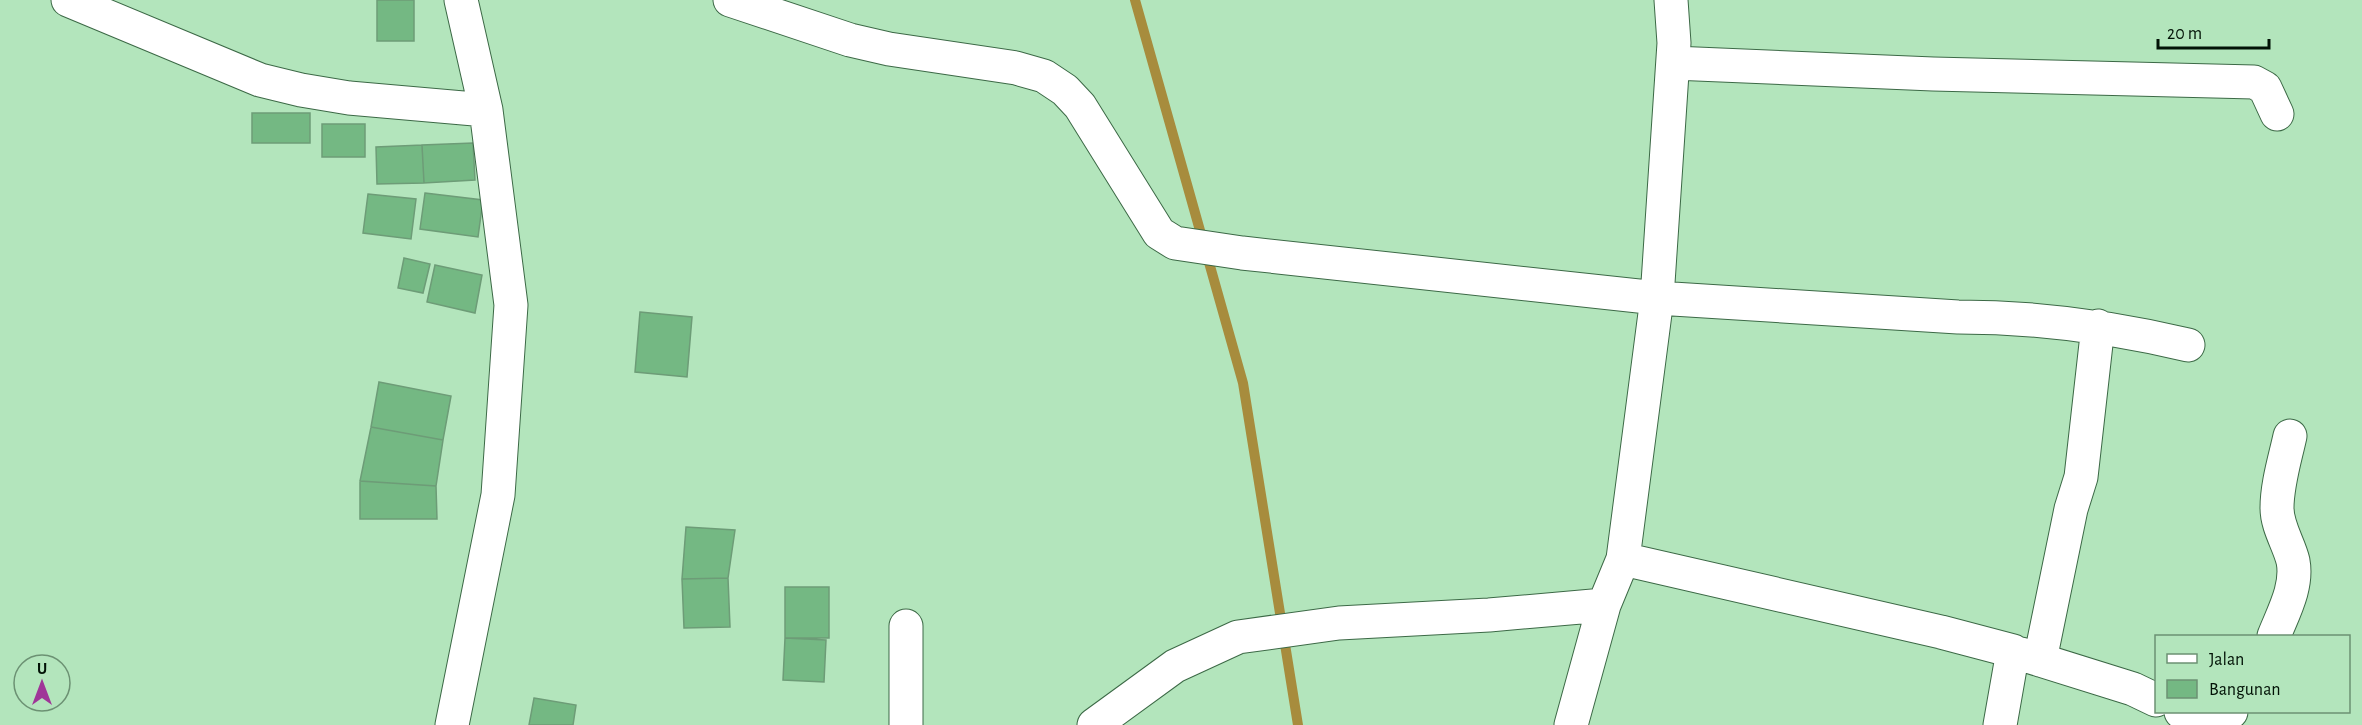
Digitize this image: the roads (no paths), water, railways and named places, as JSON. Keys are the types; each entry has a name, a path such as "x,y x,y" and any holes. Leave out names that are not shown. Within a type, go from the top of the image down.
{"street":[{"path":"68,0 260,80 349,98 486,110"},
{"path":"452,725 498,495 511,305 486,110 461,0"},
{"path":"730,0 850,40 889,49 1016,68 1044,76 1065,90 1080,106 1159,233 1175,243 1242,253 1658,297 1958,317 2008,317 2098,326 2188,345"},
{"path":"1571,725 1604,605 1623,559 1658,297 1674,43 1671,0"},
{"path":"1673,63 1933,74 2254,82 2265,88 2277,114"},
{"path":"2000,725 2027,656 2081,477 2098,326"},
{"path":"2274,635 2293,589 2293,561 2285,544 2277,511 2278,494 2290,436"},
{"path":"1623,559 1941,632 2133,689 2155,699"},
{"path":"1094,725 1175,666 1238,637 1339,623 1489,615 1604,605"},
{"path":"906,626 906,725"},
{"path":"2188,713 2211,720 2227,713"}],"waterway":[{"path":"1135,0 1243,383 1298,725"}]}
